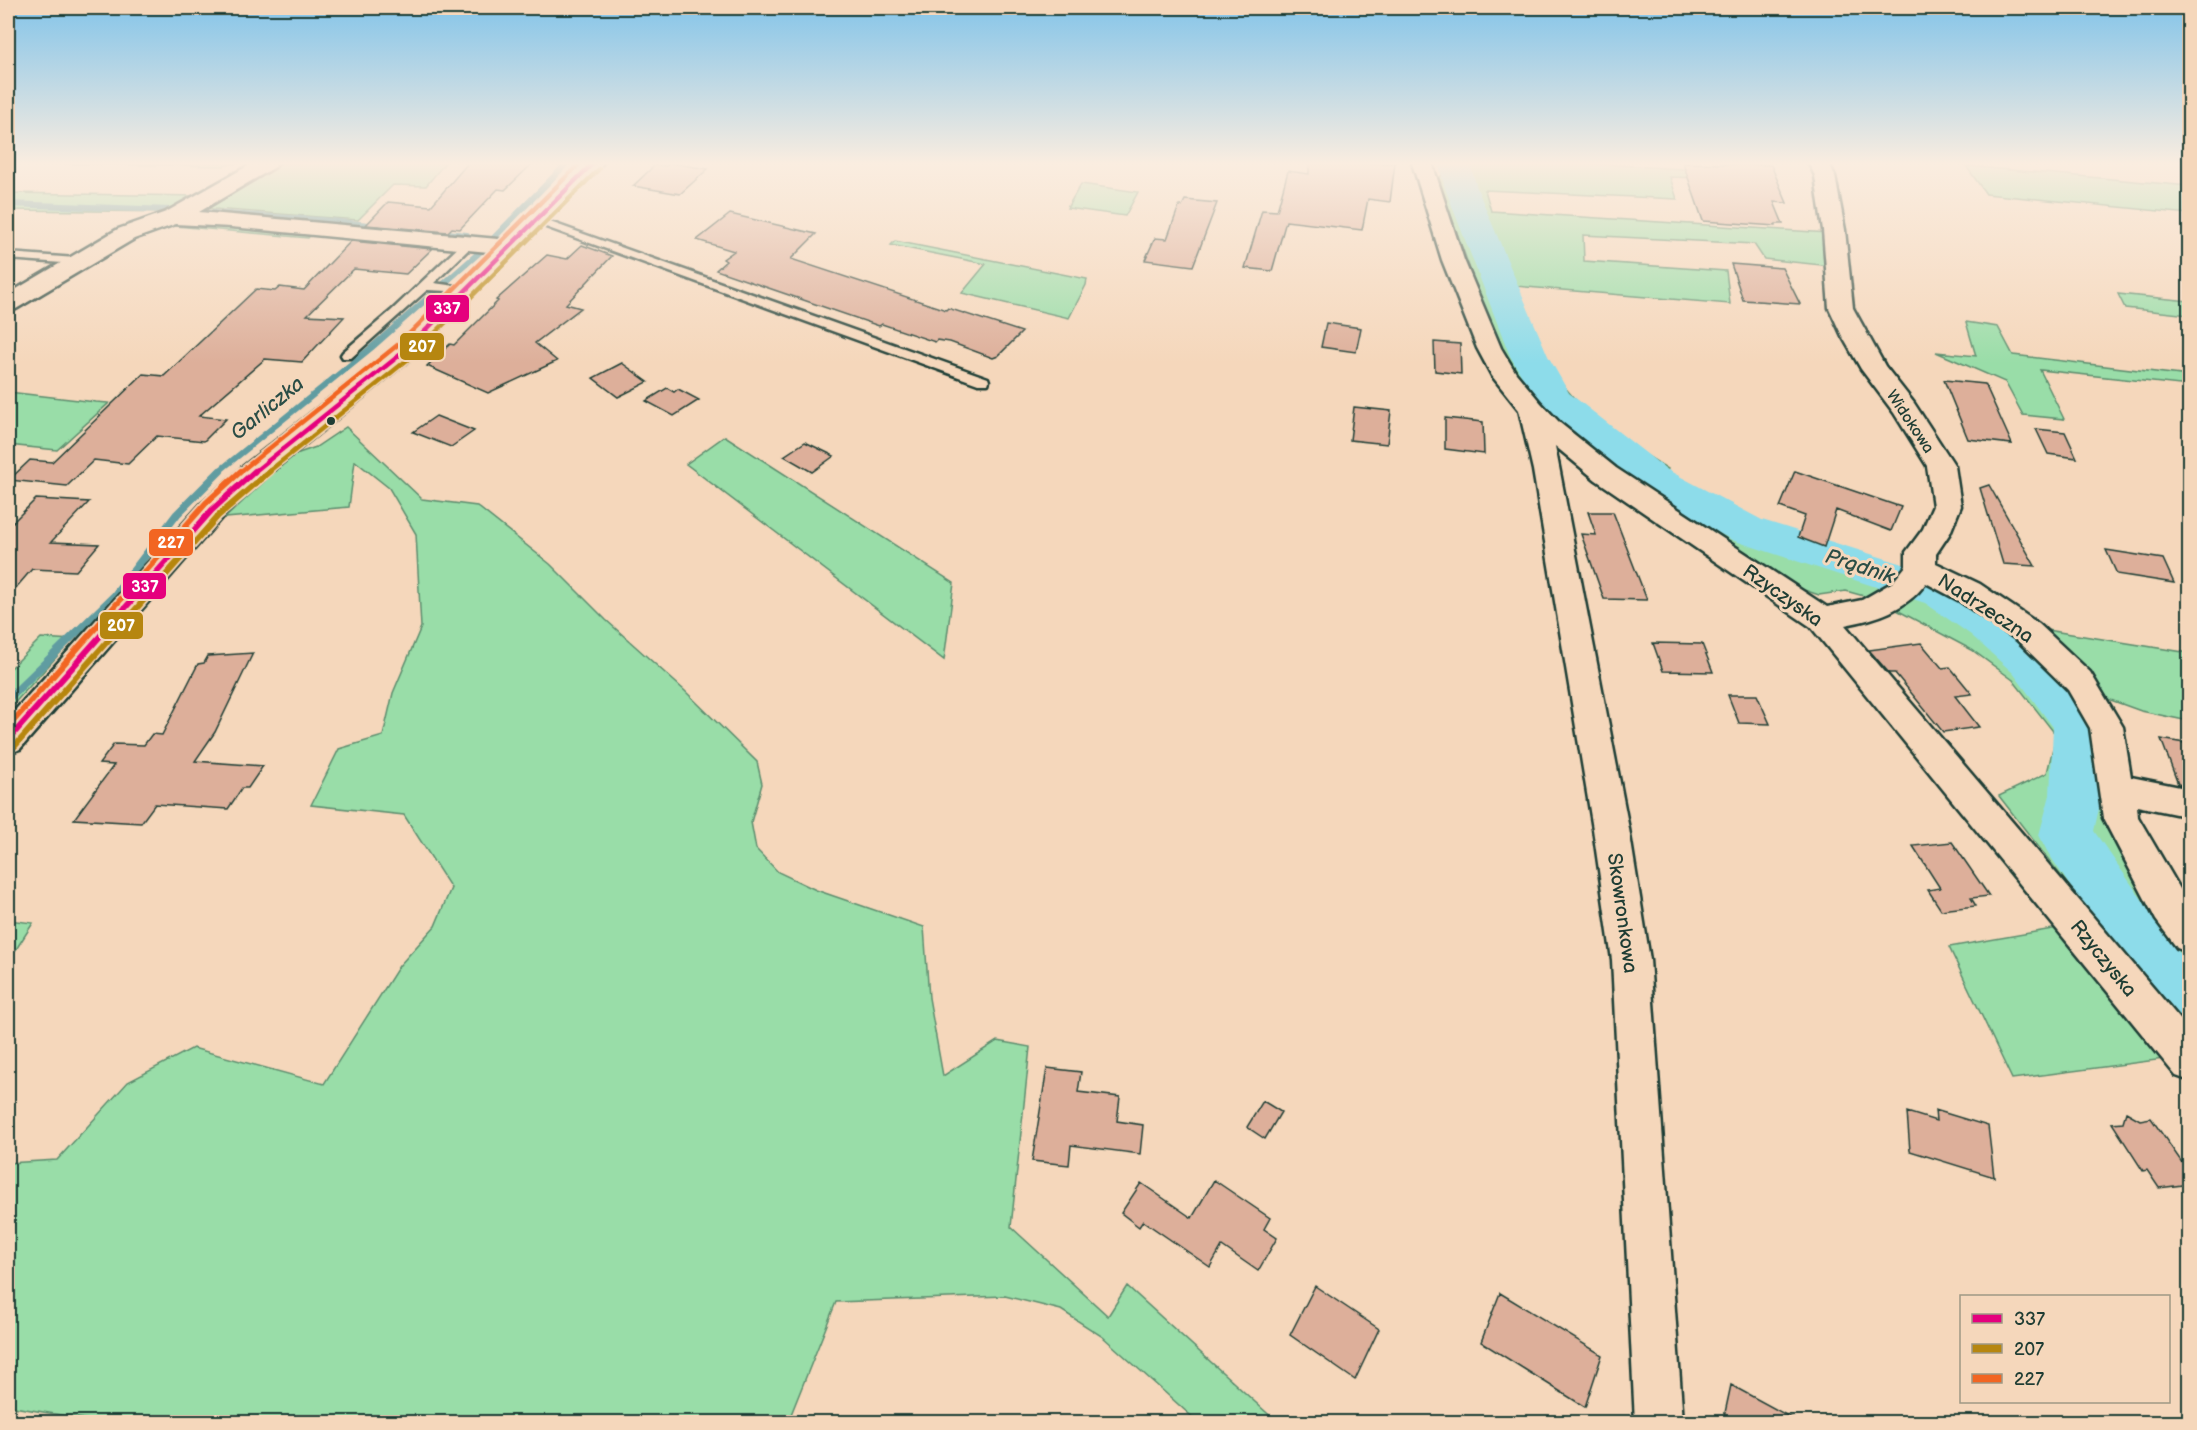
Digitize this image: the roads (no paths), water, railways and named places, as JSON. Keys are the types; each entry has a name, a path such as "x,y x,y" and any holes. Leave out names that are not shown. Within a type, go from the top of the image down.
{"street":[{"path":"8,304 76,261 138,230"},
{"path":"331,230 487,245"},
{"path":"8,740 212,510 250,475 392,362 459,289 487,245 517,230"},
{"name":"Rzyczyska","path":"1443,230 1453,260 1489,348 1505,376 1532,410 1551,429 1606,474 1822,619 2190,1062"},
{"name":"Widokowa","path":"1834,230 1841,308 1854,336 1874,369 1905,409 1941,466 1947,506 1936,533 1921,552 1913,577"},
{"name":"Skowronkowa","path":"1532,410 1547,470 1611,829 1631,960 1659,1422"},
{"path":"1822,619 1870,609 1913,577"},
{"name":"Nadrzeczna","path":"1913,577 1969,592 2028,632 2079,681 2106,727 2121,818 2169,908 2190,936"},
{"path":"2116,788 2190,803"}],"lane":[{"path":"563,230 983,381"},
{"path":"347,355 427,286 487,245"},
{"path":"8,256 76,261"},
{"path":"427,286 459,289"}],"waterway":[{"path":"415,230 467,235"},
{"name":"Garliczka","path":"218,472 371,348 481,251 502,230"},
{"name":"Prądnik","path":"1478,230 1529,356 1554,400 1651,479 1747,530 1941,592 1987,623 2030,660 2078,723 2076,795 2066,835 2190,1018"},
{"name":"Garliczka","path":"8,699 115,595 177,514 220,471"}]}
